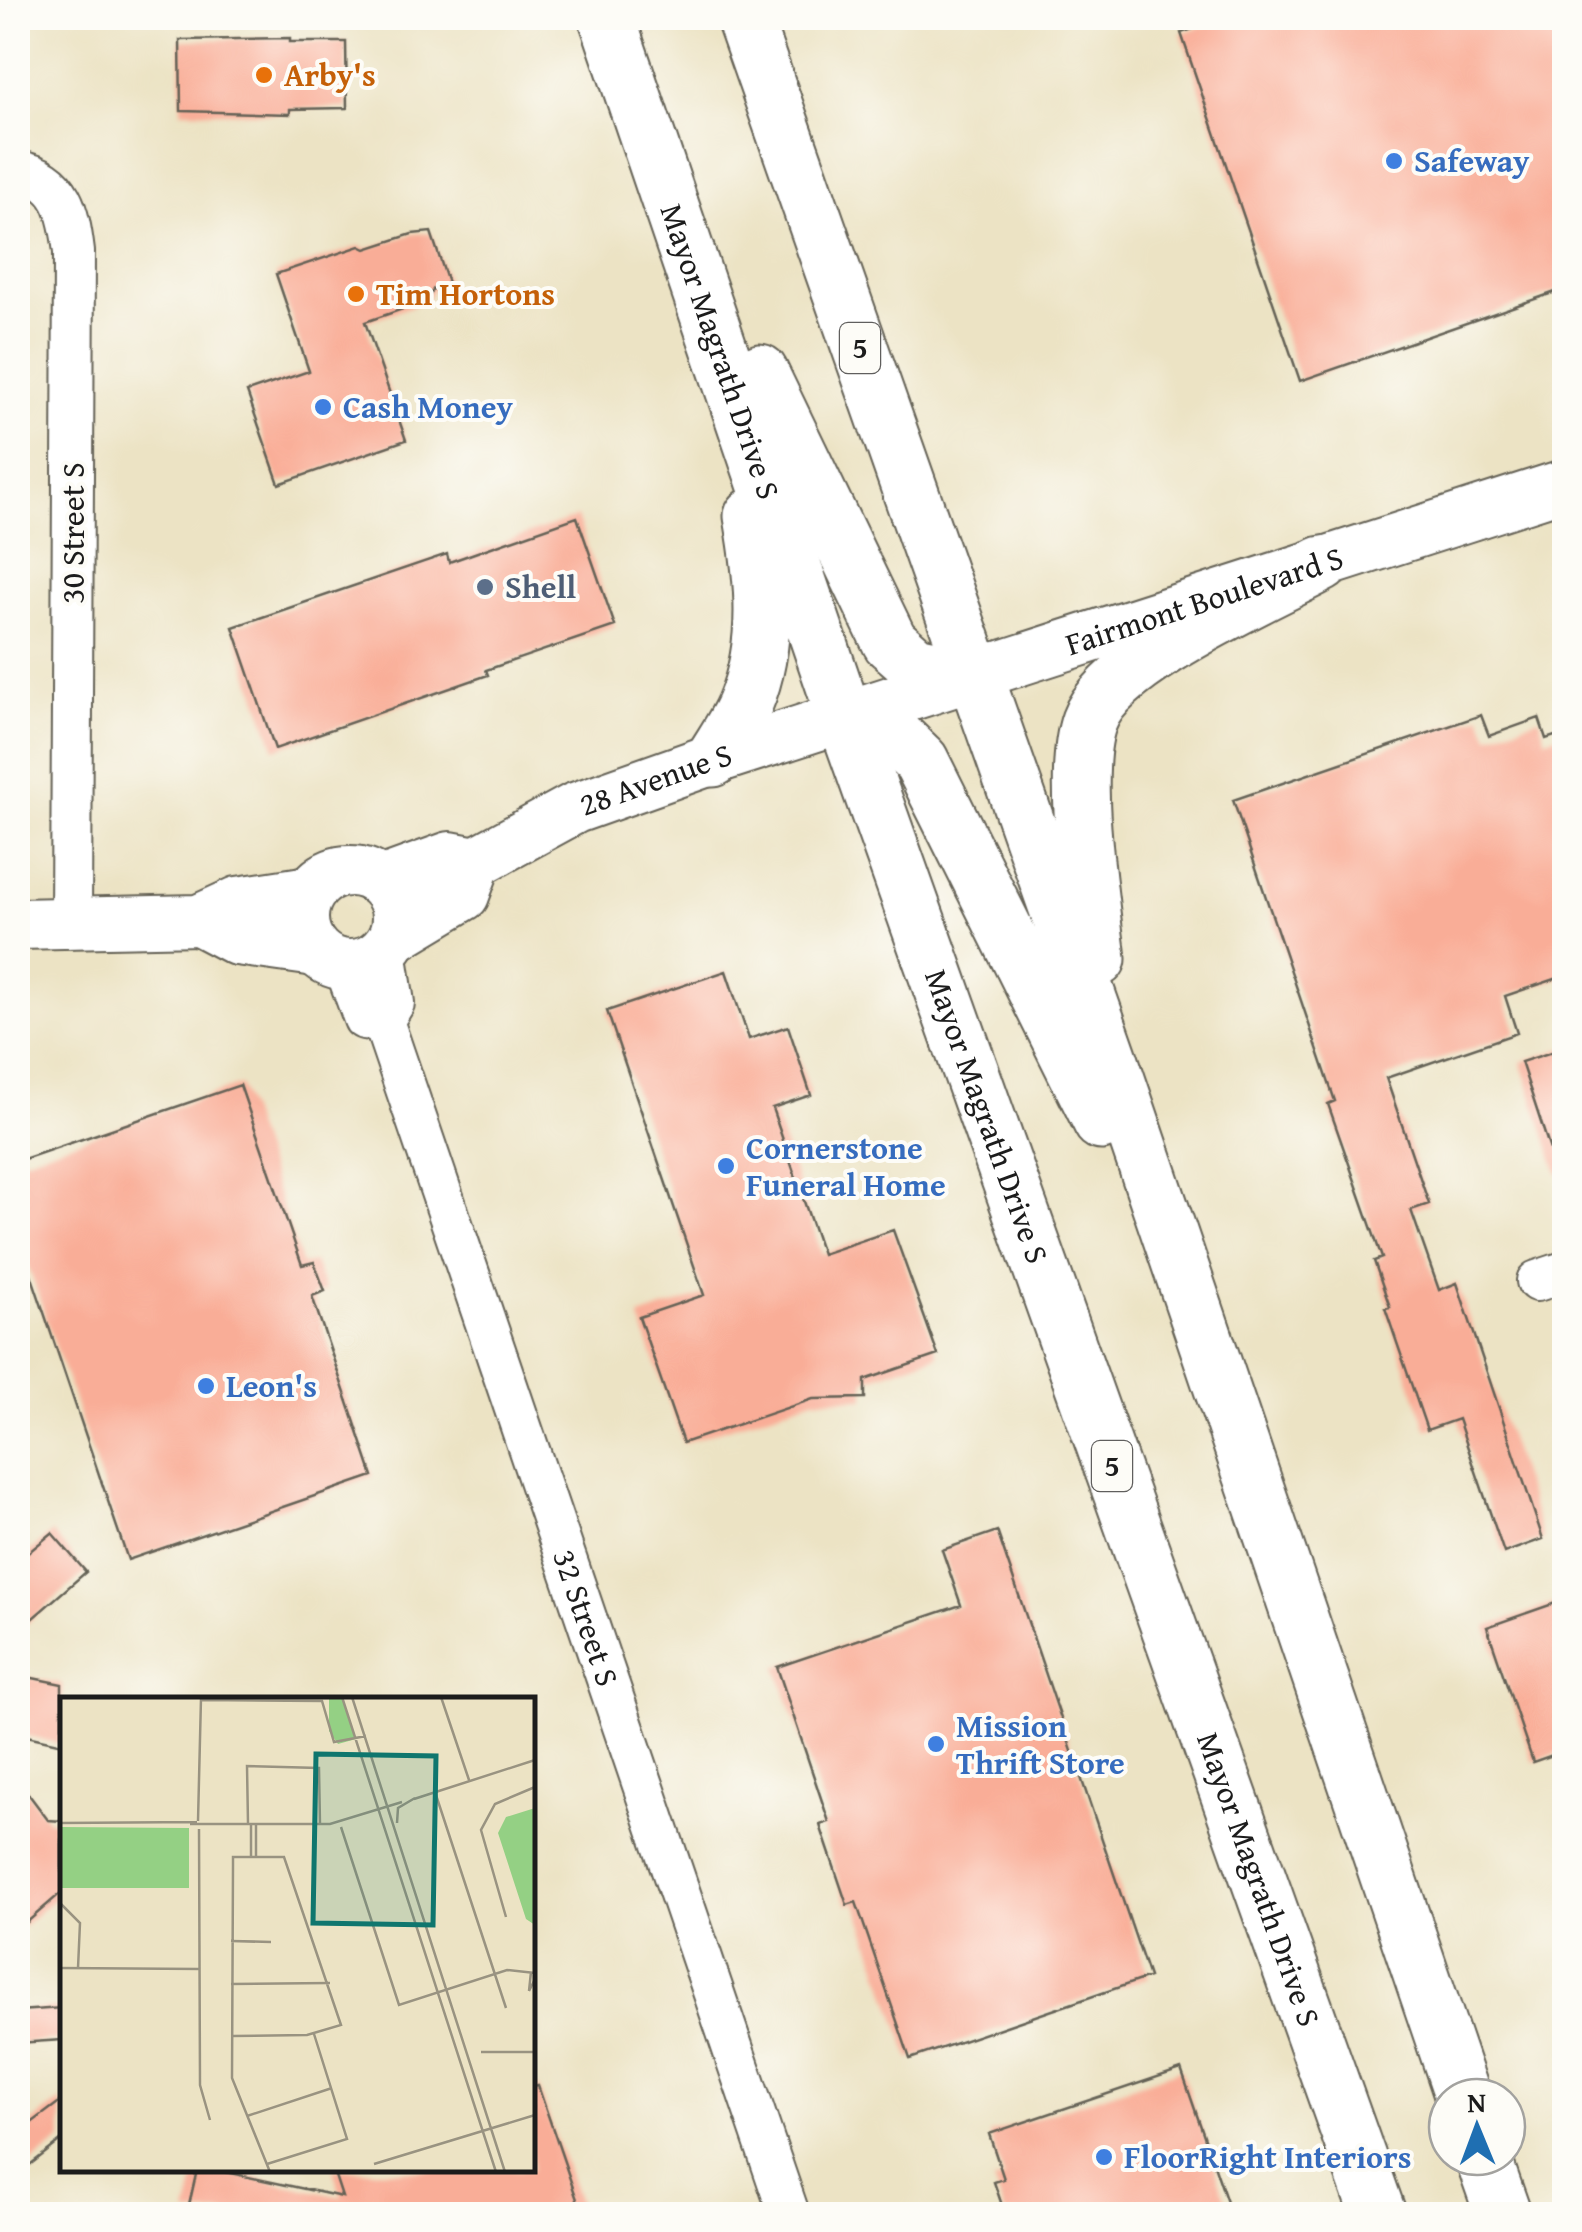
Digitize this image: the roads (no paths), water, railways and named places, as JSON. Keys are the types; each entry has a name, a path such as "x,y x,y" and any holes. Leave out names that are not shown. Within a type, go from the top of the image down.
{"main road":[{"name":"Mayor Magrath Drive S","path":"607,18 845,718 1378,2214"},
{"path":"720,18 774,99"},
{"name":"5","path":"744,18 1109,1056 1456,2077"},
{"path":"650,144 890,642 914,664 973,676"},
{"path":"713,758 744,706 758,668 764,610 753,523 719,341"},
{"path":"1109,1056 1086,855 1083,781 1085,735 1090,717 1116,681 1156,652 1322,564"},
{"path":"845,718 891,732 921,760 1194,1308"},
{"path":"1490,2177 1503,2214"}],"street":[{"name":"30 Street S","path":"18,171 49,184 69,212 74,252 71,923"},
{"name":"Fairmont Boulevard S","path":"845,718 1564,485"},
{"name":"28 Avenue S","path":"381,882 450,857 476,862 575,808 713,758 845,718"},
{"path":"198,920 237,940 360,951 464,895 476,862"},
{"path":"351,870 381,882 396,907 398,922 360,951 306,938 302,922 310,891 336,872 351,870"},
{"path":"18,924 198,920 238,902 310,891"},
{"name":"32 Street S","path":"360,951 364,1018 383,1021 789,2214"}],"place":[{"name":"Arby's","path":"264,75"},
{"name":"Safeway","path":"1394,161"},
{"name":"Tim Hortons","path":"356,294"},
{"name":"Cash Money","path":"323,407"},
{"name":"Shell","path":"485,587"},
{"name":"Cornerstone Funeral Home","path":"726,1166"},
{"name":"Leon's","path":"206,1386"},
{"name":"Mission Thrift Store","path":"936,1744"},
{"name":"FloorRight Interiors","path":"1104,2157"}]}
